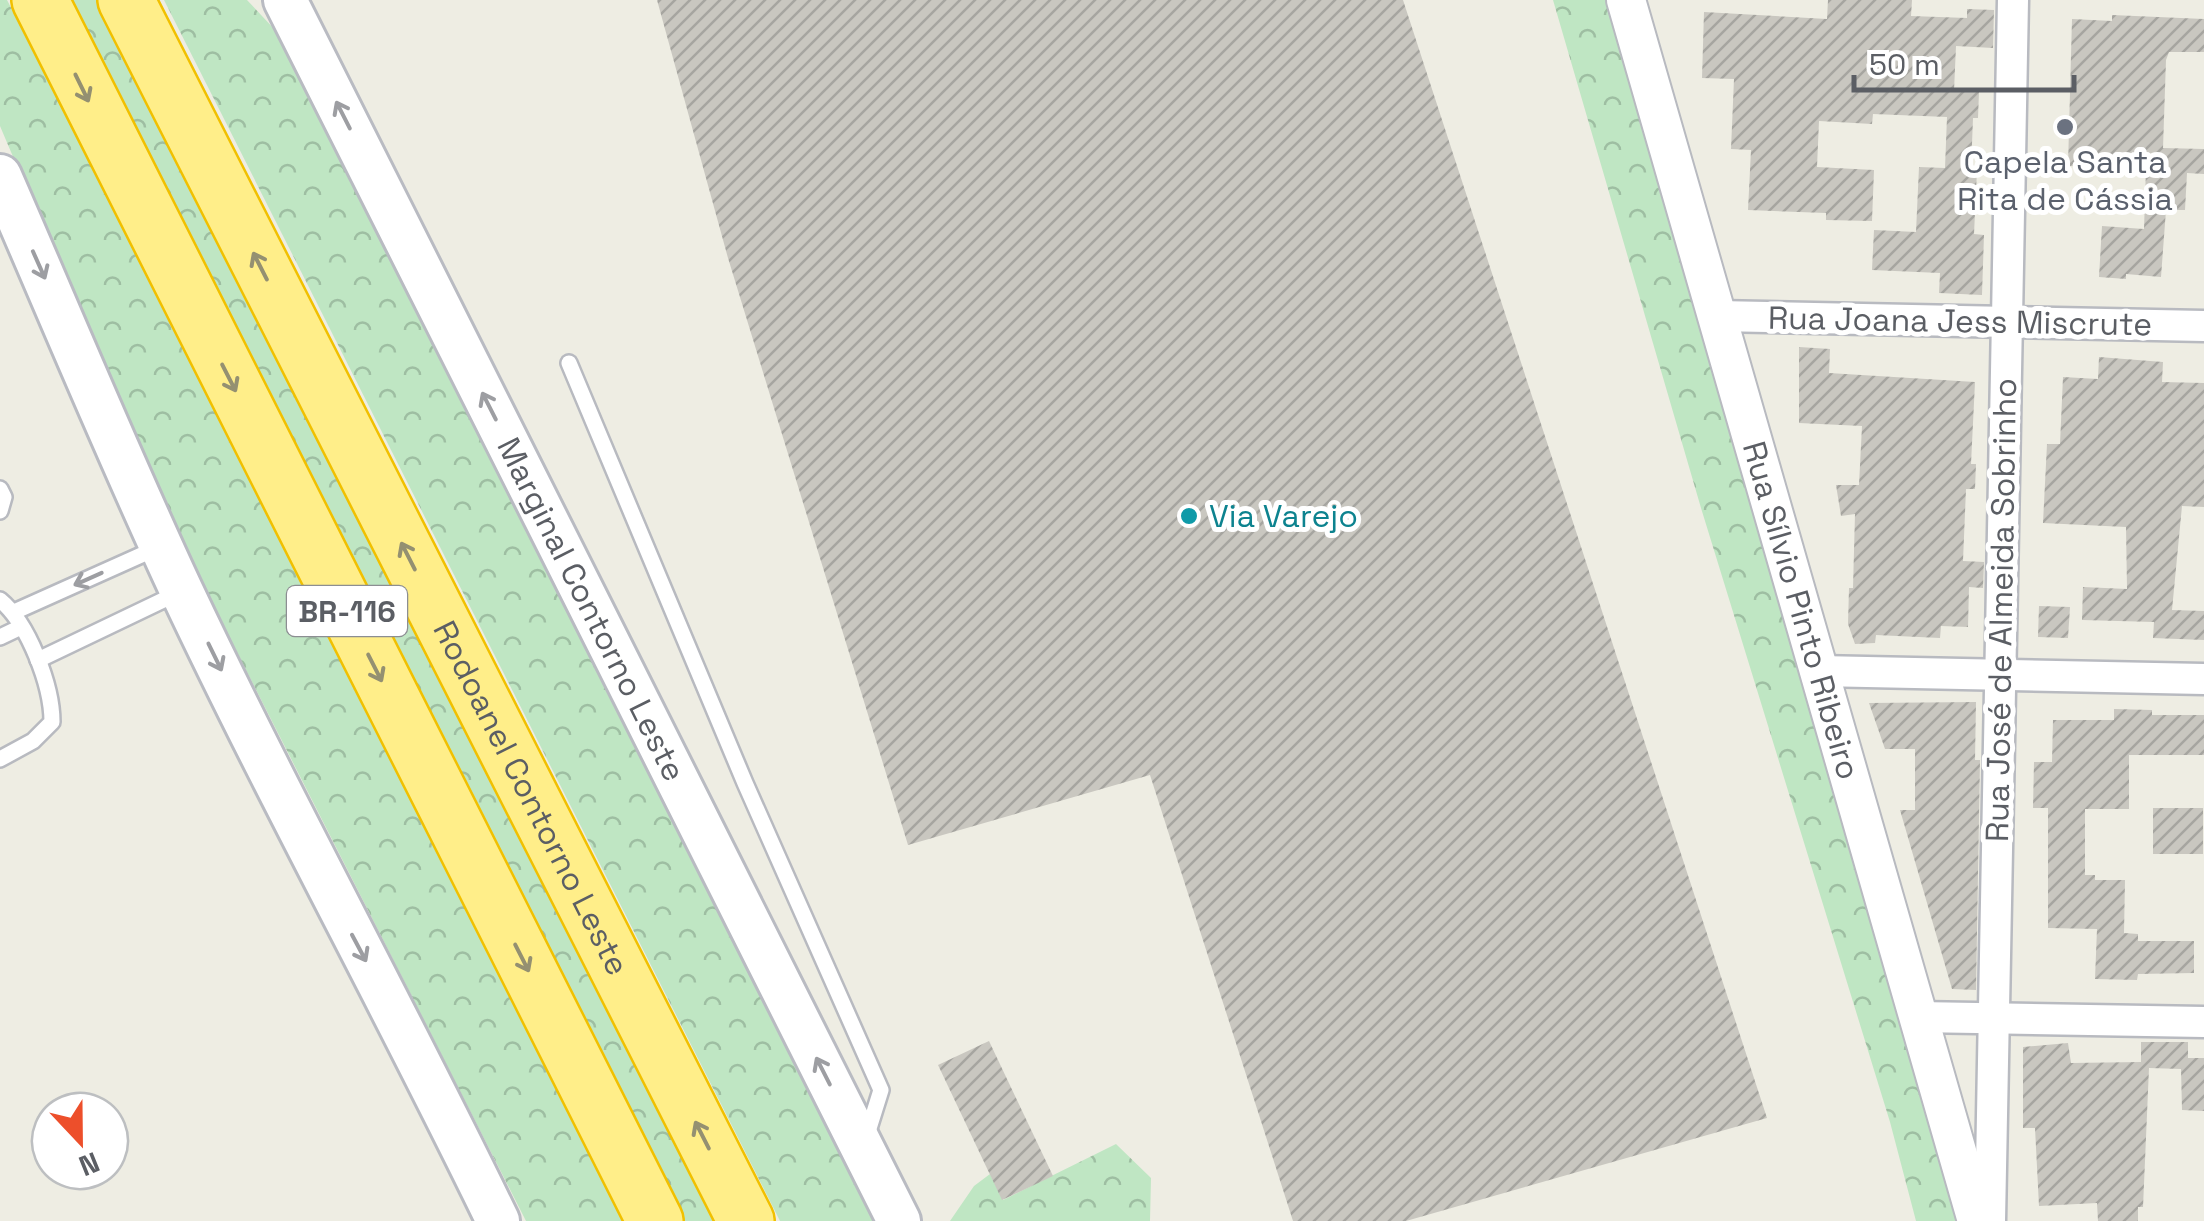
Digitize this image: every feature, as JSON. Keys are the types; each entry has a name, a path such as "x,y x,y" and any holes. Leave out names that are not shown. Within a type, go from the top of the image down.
{"highway":[{"name":"BR-116","path":"40,0 656,1221"},
{"name":"Rodoanel Contorno Leste","path":"126,0 746,1221"}],"main road":[{"name":"Marginal Contorno Leste","path":"285,0 899,1221"},
{"path":"0,176 182,592 498,1221"}],"street":[{"name":"Rua Sílvio Pinto Ribeiro","path":"1626,0 1977,1221"},
{"name":"Rua José de Almeida Sobrinho","path":"1990,1221 2013,0"},
{"name":"Rua Joana Jess Miscrute","path":"1717,316 2204,326"},
{"path":"1819,671 2204,678"},
{"path":"1918,1017 2204,1022"}],"lane":[{"path":"569,363 745,782 881,1090 863,1150"},
{"path":"0,488 4,497 0,511"},
{"path":"0,638 18,619 162,546"},
{"path":"38,660 182,592"},
{"path":"0,600 18,619 52,701 52,722 32,741 0,759"}],"green space":[{"path":"0,0 7,0 186,343 341,658 628,1221 526,1221 188,556 11,152 0,126"},
{"path":"69,0 110,0 725,1221 682,1221"},
{"path":"164,0 247,0 292,48 887,1221 780,1221"},
{"path":"1553,0 1617,0 1964,1221 1916,1221 1890,1122 1701,508"},
{"path":"1116,1144 1151,1178 1150,1221 950,1221 974,1186 990,1174 1003,1200"}],"building":[{"name":"Via Varejo","path":"657,0 1403,0 1767,1118 1406,1221 1293,1221 1150,775 908,845 728,258"},
{"path":"1828,0 1912,0 1911,16 1967,18 1967,9 1994,10 1993,48 1956,46 1954,91 1979,92 1978,118 1973,118 1971,170 1977,170 1974,234 1984,235 1982,295 1939,293 1940,273 1872,270 1874,230 1916,232 1919,167 1945,168 1947,117 1873,114 1872,124 1819,121 1817,167 1874,170 1872,221 1826,220 1826,213 1748,210 1751,150 1731,149 1734,79 1702,78 1704,12 1827,19"},
{"path":"2112,15 2204,19 2204,52 2169,52 2166,60 2163,148 2204,149 2204,174 2187,173 2185,210 2166,210 2161,277 2099,277 2102,226 2144,229 2146,168 2068,166 2072,19 2112,21"},
{"path":"1799,347 1830,349 1829,373 1975,382 1971,464 1976,464 1975,489 1966,489 1963,561 1984,562 1983,588 1969,587 1968,627 1941,626 1940,638 1876,635 1875,643 1855,644 1848,624 1855,514 1841,516 1836,485 1859,485 1862,426 1799,423"},
{"path":"2099,357 2163,362 2162,382 2204,383 2204,507 2182,506 2172,610 2204,611 2204,640 2153,638 2154,622 2082,620 2083,587 2127,589 2126,527 2043,523 2047,444 2060,444 2063,377 2098,379"},
{"path":"2039,606 2070,607 2068,638 2038,637"},
{"path":"1976,702 1975,760 1980,760 1976,990 1952,989 1900,810 1915,810 1915,749 1885,749 1869,703"},
{"path":"2114,709 2152,710 2152,715 2204,715 2204,755 2129,755 2129,809 2085,809 2085,875 2095,875 2095,880 2125,880 2124,933 2138,934 2138,941 2194,941 2194,973 2138,974 2137,980 2095,979 2097,929 2048,928 2048,808 2033,808 2034,762 2052,762 2053,720 2114,720"},
{"path":"2153,808 2203,808 2203,854 2153,854"},
{"path":"989,1041 1053,1176 1002,1200 938,1065"},
{"path":"2141,1042 2188,1042 2188,1058 2204,1058 2204,1111 2182,1110 2181,1069 2149,1068 2143,1207 2138,1207 2138,1221 2098,1221 2097,1203 2039,1206 2035,1128 2023,1128 2023,1047 2068,1043 2071,1063 2141,1062"}],"place":[{"name":"Capela Santa Rita de Cássia","path":"2065,127"},
{"name":"Via Varejo","path":"1189,516"}]}
